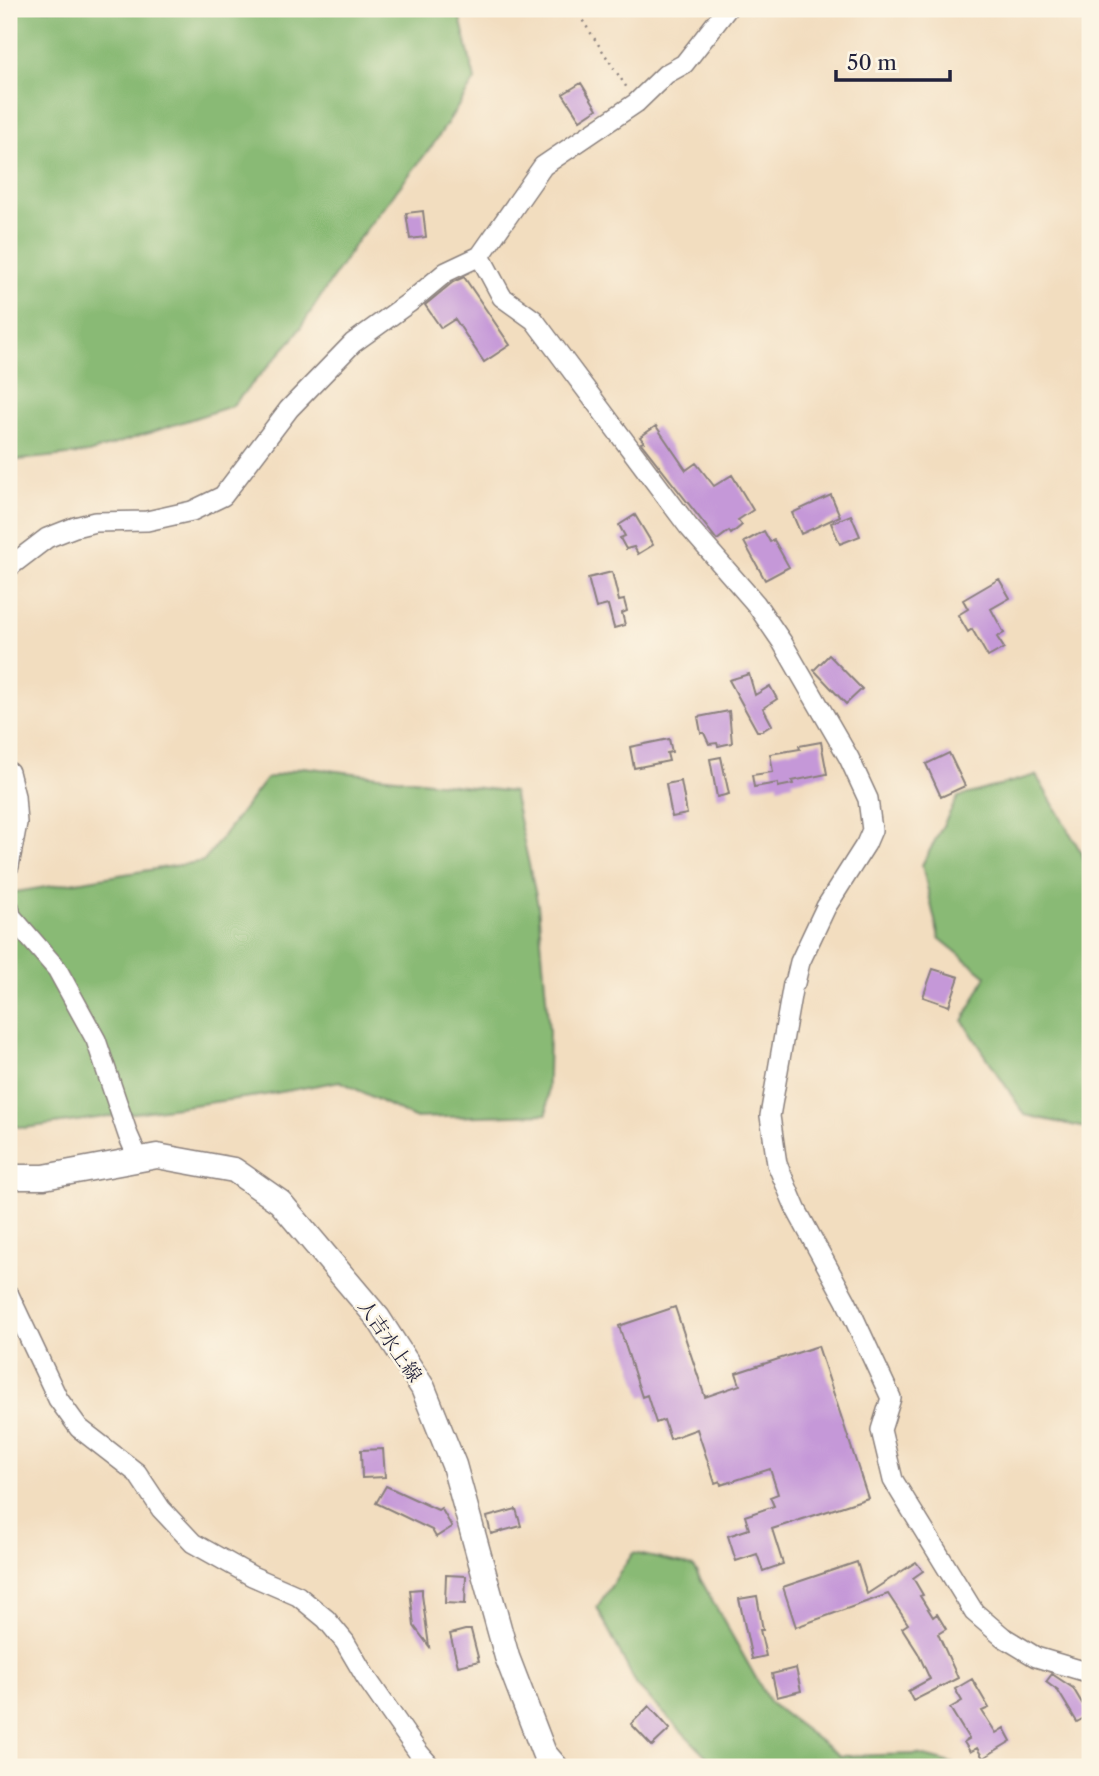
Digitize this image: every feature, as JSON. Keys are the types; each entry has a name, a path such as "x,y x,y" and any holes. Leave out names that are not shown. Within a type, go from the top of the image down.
{"main road":[{"name":"人吉水上線","path":"9,1177 44,1177 158,1156 234,1170 280,1202 378,1318 424,1388 454,1465 507,1657 544,1753 556,1767"}],"street":[{"path":"9,567 47,538 75,527 95,522 147,521 192,511 223,496 289,409 353,344 446,272 480,256 543,166 636,103 666,74 684,64 727,9"},
{"path":"480,256 502,297 534,320 688,526 756,604 816,700 849,758 868,799 872,830 826,906 800,962 793,984 770,1116 777,1164 796,1209 846,1301 891,1398 881,1430 893,1480 947,1570 974,1612 1003,1637 1036,1657 1090,1673"},
{"path":"9,772 15,796 17,823 9,866"},
{"path":"9,907 11,916 57,970 96,1040 139,1160"},
{"path":"9,1295 29,1332 58,1399 79,1428 137,1473 161,1509 193,1543 252,1576 298,1596 326,1619 345,1642 365,1676 431,1767"}],"path":[{"path":"575,9 636,103"}],"green space":[{"path":"9,9 458,9 475,80 435,142 357,241 293,339 232,406 88,453 9,461"},
{"path":"303,767 513,792 538,905 549,1031 547,1114 414,1118 340,1081 265,1095 25,1128 9,1125 9,893 204,861 266,779"},
{"path":"1036,775 1081,852 1090,879 1090,1129 1025,1115 963,1021 986,976 939,938 922,865 958,797"},
{"path":"633,1553 693,1566 770,1703 840,1756 917,1754 966,1767 717,1767 637,1686 597,1607"}],"building":[{"path":"581,83 597,109 580,120 563,94"},
{"path":"423,211 426,237 410,239 406,213"},
{"path":"464,277 510,345 484,362 455,319 441,328 425,305 453,282"},
{"path":"656,426 686,470 696,463 714,486 732,475 753,510 738,520 742,525 731,534 729,531 717,540 641,443 644,442 640,437"},
{"path":"831,495 840,516 801,534 792,513"},
{"path":"635,515 653,545 638,554 634,547 626,549 620,538 625,536 619,525"},
{"path":"851,515 860,536 840,544 831,523"},
{"path":"764,531 770,542 774,540 789,567 765,580 744,542"},
{"path":"612,572 619,601 624,600 627,611 622,613 625,625 614,628 608,605 596,608 588,578"},
{"path":"999,579 1010,598 991,609 1004,633 997,637 1004,648 988,657 972,629 968,632 958,615 968,609 963,600"},
{"path":"829,655 862,689 846,704 814,670"},
{"path":"749,674 755,695 770,686 777,699 763,708 772,725 762,731 757,731 729,680"},
{"path":"729,711 732,743 718,746 717,743 709,744 704,733 701,733 698,717"},
{"path":"669,739 672,752 667,753 669,761 634,768 630,747"},
{"path":"821,742 827,774 792,781 793,784 778,787 778,783 754,787 752,775 773,772 770,754"},
{"path":"949,753 965,786 941,797 926,764"},
{"path":"721,757 729,794 717,797 710,759"},
{"path":"681,781 687,814 672,817 666,784"},
{"path":"933,969 959,977 949,1006 923,997"},
{"path":"675,1307 705,1397 740,1385 736,1373 818,1346 868,1498 772,1529 783,1564 763,1571 757,1554 736,1561 728,1536 749,1529 745,1516 774,1506 770,1497 778,1494 770,1469 721,1485 720,1481 715,1483 697,1429 670,1439 664,1420 656,1423 647,1395 642,1397 619,1326"},
{"path":"383,1449 385,1477 362,1478 361,1450"},
{"path":"386,1486 438,1510 441,1508 452,1527 436,1537 432,1530 376,1503"},
{"path":"516,1509 521,1526 491,1534 487,1517"},
{"path":"857,1562 867,1594 916,1562 923,1571 913,1578 933,1617 937,1614 946,1629 938,1634 958,1678 913,1701 908,1691 930,1679 902,1628 908,1624 888,1594 796,1627 783,1587"},
{"path":"446,1575 466,1576 465,1604 445,1603"},
{"path":"422,1589 429,1646 414,1626 410,1590"},
{"path":"757,1596 766,1656 752,1659 739,1599"},
{"path":"471,1630 479,1661 458,1666 450,1634"},
{"path":"796,1668 801,1691 777,1697 772,1674"},
{"path":"1052,1674 1073,1688 1089,1715 1077,1722 1058,1691 1046,1682"},
{"path":"972,1679 989,1708 982,1711 996,1733 1004,1728 1011,1741 983,1758 977,1748 970,1752 964,1742 969,1739 950,1708 962,1701 955,1689"},
{"path":"649,1706 670,1729 652,1746 631,1724"}]}
